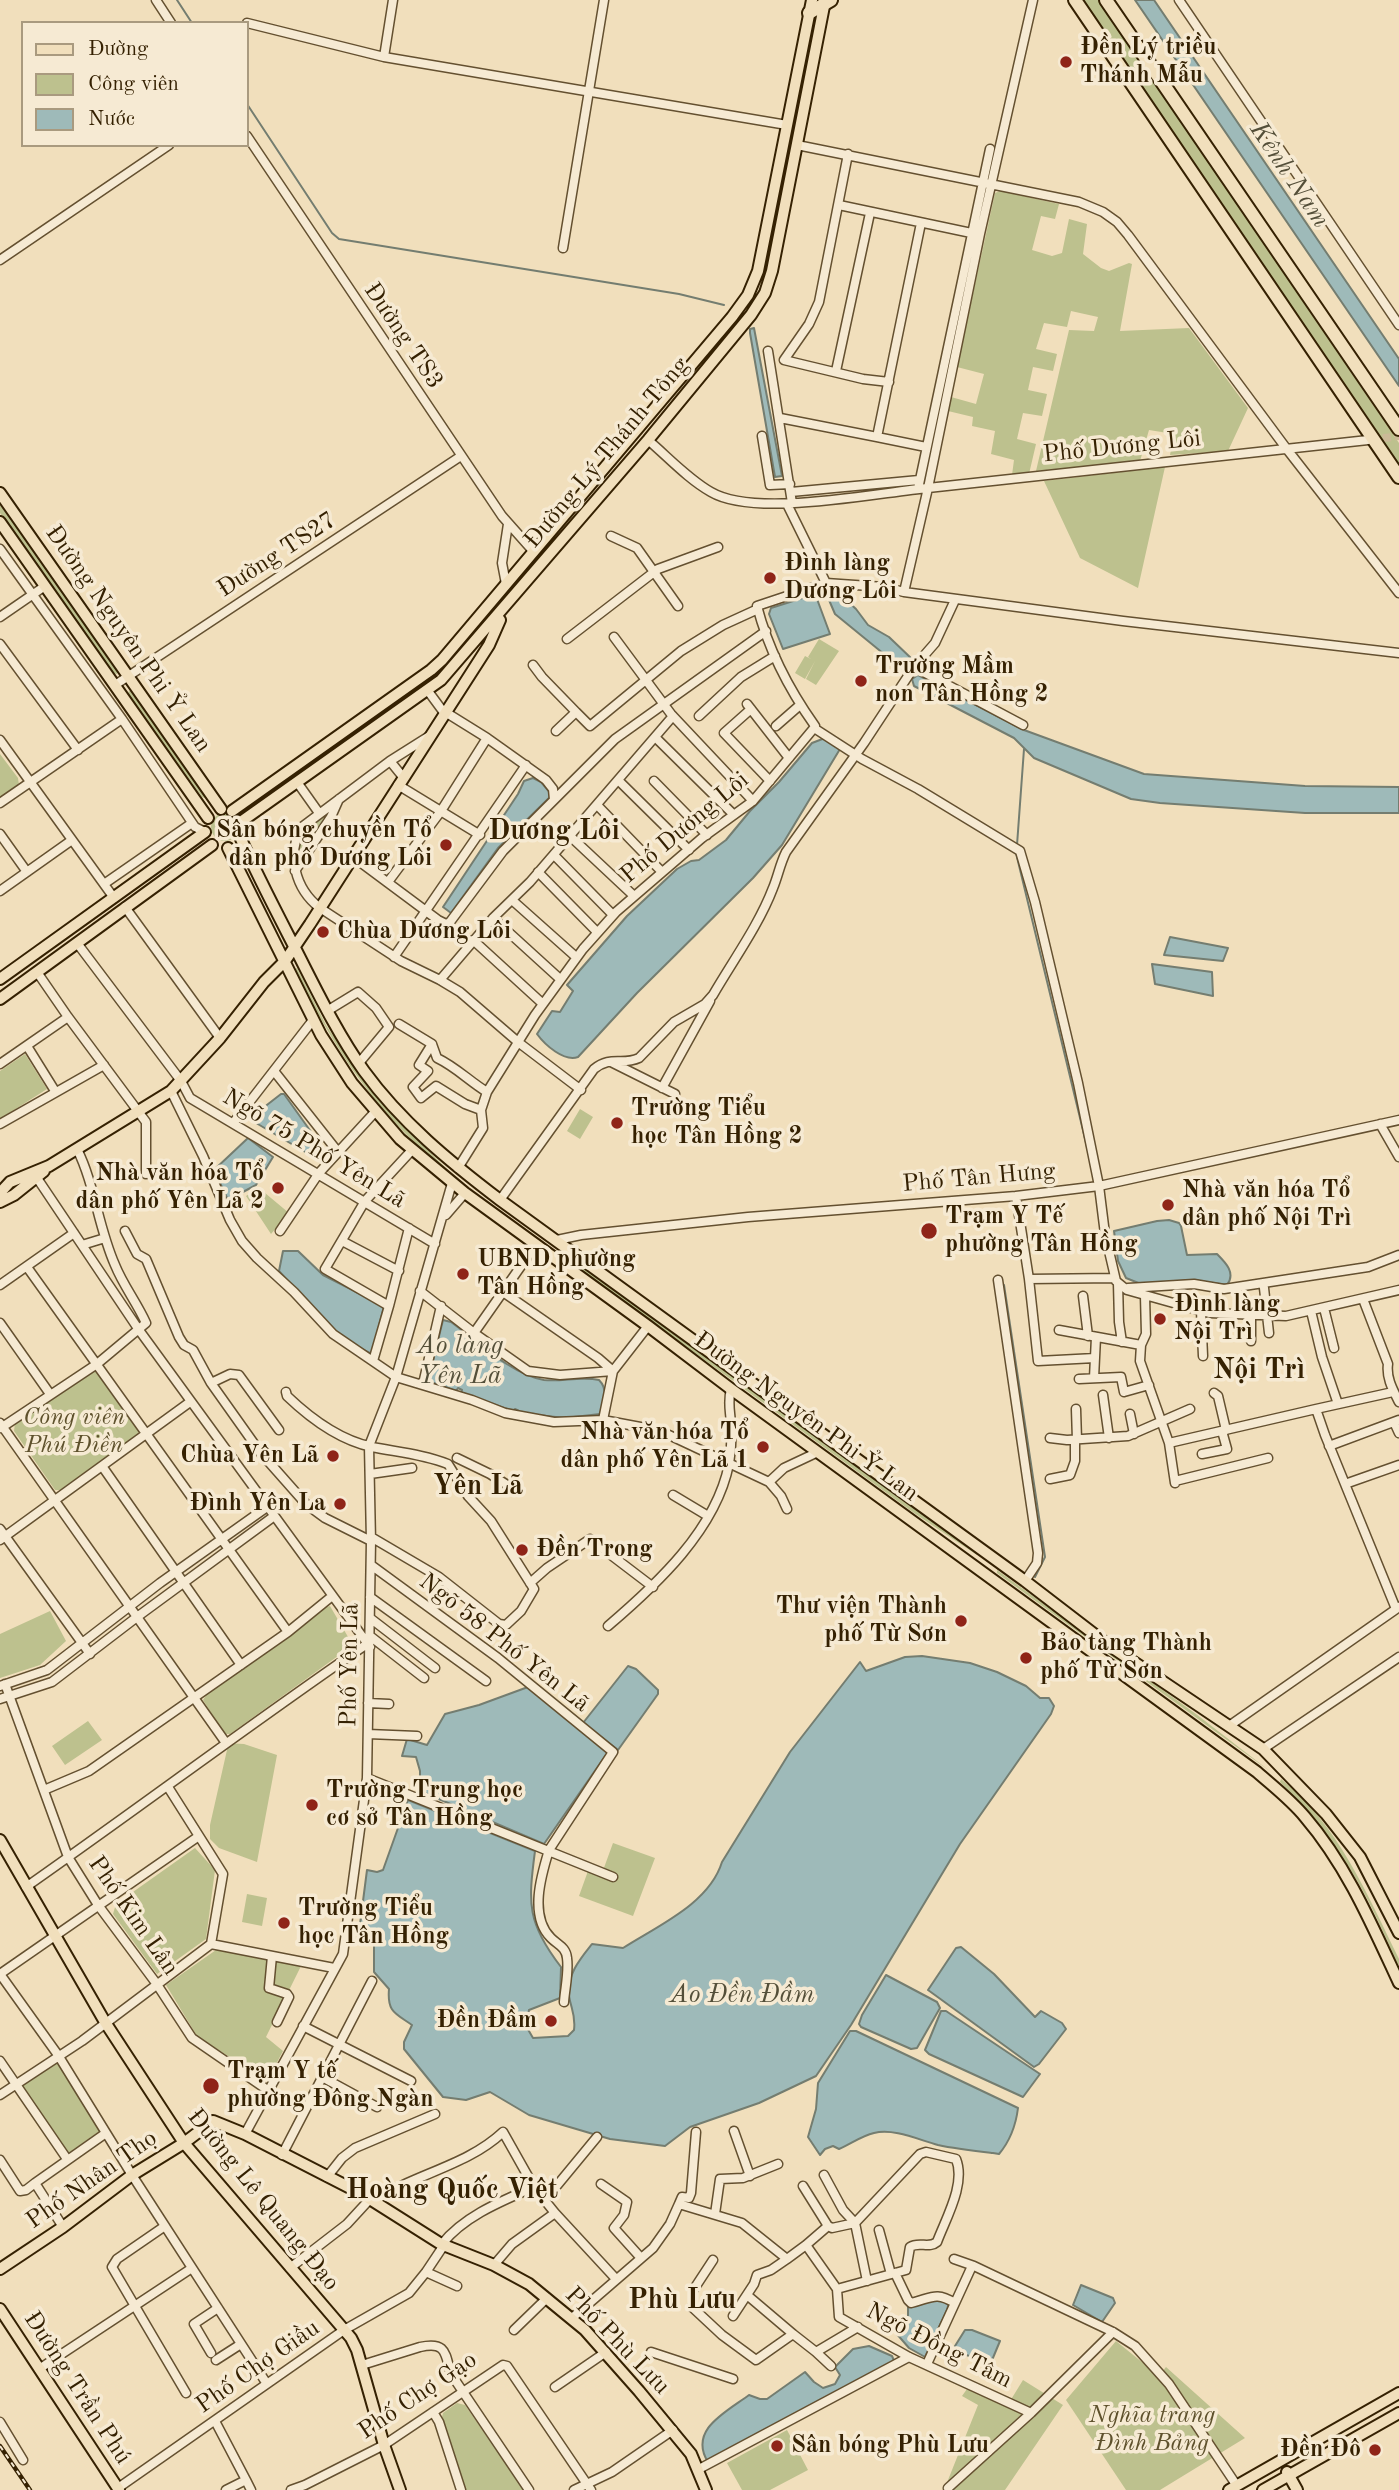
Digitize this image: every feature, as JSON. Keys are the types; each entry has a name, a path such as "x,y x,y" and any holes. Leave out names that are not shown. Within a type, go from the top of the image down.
{"highway":[{"path":"1075,0 1399,477"},
{"path":"1107,0 1399,429"}],"main road":[{"name":"Đường Lý Thánh Tông","path":"227,810 432,670 692,365 748,295 756,278 787,125 820,3"},
{"name":"Đường Lý Thánh Tông","path":"242,821 441,680 648,440 751,314 765,293 772,271 797,145 820,3"},
{"path":"787,125 800,127"},
{"path":"692,365 702,373"},
{"name":"Đường Nguyên Phi Ỷ Lan","path":"0,493 227,810"},
{"name":"Đường Nguyên Phi Ỷ Lan","path":"0,522 208,818"},
{"path":"534,552 544,561"},
{"path":"0,1193 10,1182 49,1166 171,1091 220,1038 295,947 489,645 507,605"},
{"path":"227,810 242,821 244,831 241,839 228,848 220,848 212,845 205,832 208,818 227,810"},
{"path":"0,979 205,832"},
{"name":"Đường Nguyên Phi Ỷ Lan","path":"241,839 327,1011 359,1063 411,1125 458,1168 500,1200 1025,1581 1107,1644 1263,1749 1326,1814 1360,1857 1399,1933"},
{"path":"0,999 212,845"},
{"name":"Đường Nguyên Phi Ỷ Lan","path":"228,848 313,1020 342,1070 375,1112 412,1150 535,1246 1229,1750 1296,1806 1347,1877 1399,1983"},
{"path":"47,946 56,959"},
{"path":"0,1202 14,1195 49,1166"},
{"path":"452,1183 458,1168"},
{"path":"535,1246 557,1240"},
{"path":"980,1571 990,1557"},
{"name":"Đường Lê Quang Đạo","path":"2,1847 105,2022 184,2143 344,2330 357,2350 400,2490"},
{"name":"Phố Nhân Thọ","path":"0,2269 213,2121 245,2134"},
{"name":"Phố Phù Lưu","path":"245,2134 372,2200 443,2245 494,2265 529,2284 572,2318 606,2352 691,2454 706,2490"},
{"name":"Đường Trần Phú","path":"0,2309 118,2489"},
{"path":"1233,2488 1399,2393"},
{"path":"1263,2490 1399,2413"},
{"path":"1281,2460 1297,2490"}],"street":[{"path":"156,0 170,21"},
{"path":"384,57 394,0"},
{"path":"563,248 604,0"},
{"path":"919,485 988,182 1033,0"},
{"path":"1179,0 1399,325"},
{"path":"248,24 384,57 787,125"},
{"name":"Đường TS3","path":"248,137 461,456 508,524 534,552"},
{"path":"797,145 1079,202 1096,208 1117,222 1286,448 1399,593"},
{"path":"0,260 166,147"},
{"path":"988,182 990,149"},
{"path":"784,360 816,312 826,276 848,155"},
{"path":"839,205 976,234"},
{"path":"836,371 870,213"},
{"path":"877,437 921,223"},
{"path":"904,592 928,488 976,234"},
{"path":"768,351 780,418 790,503 826,583"},
{"path":"771,363 784,360 863,379 889,382"},
{"path":"780,418 926,447"},
{"path":"762,436 769,482 775,486 790,488 919,485"},
{"path":"648,440 712,493 744,503 790,503 919,485"},
{"name":"Phố Dương Lôi","path":"919,485 928,488 1368,440"},
{"name":"Đường TS27","path":"115,685 461,456"},
{"path":"506,584 502,563 508,524"},
{"path":"611,536 637,548 678,606"},
{"path":"567,639 654,571 718,547"},
{"path":"0,549 122,719 192,823 205,832"},
{"path":"533,665 590,726 681,651 723,625 758,608 757,606 826,583 884,587 955,600 1399,653"},
{"path":"0,617 45,586"},
{"path":"662,1087 774,888 786,852 914,667 934,643 955,600"},
{"path":"758,608 775,656 800,705 816,726 814,728 1016,848 1038,915 1100,1186 1105,1234 1119,1283 1122,1342"},
{"path":"352,856 426,911 446,924 450,922 503,850 615,739 766,631"},
{"path":"614,637 648,679 673,716 753,801"},
{"path":"0,645 78,750"},
{"path":"699,716 741,677 775,656"},
{"path":"914,667 1023,726"},
{"path":"428,691 445,712 487,738 552,785 554,800"},
{"path":"776,726 800,705"},
{"path":"770,780 724,733 749,706 789,758"},
{"path":"556,731 576,712"},
{"path":"440,980 493,918 554,855 673,716"},
{"path":"0,803 122,719"},
{"name":"Phố Dương Lôi","path":"458,1168 483,1128 481,1110 487,1092 576,957 613,915 634,896 688,850 753,801 814,728"},
{"path":"428,737 390,761 304,824 295,841 295,871 309,898 320,908 394,957 460,992 518,1042 581,1090"},
{"path":"655,737 733,815"},
{"path":"388,882 441,811 487,738"},
{"path":"0,740 114,898"},
{"path":"390,761 401,781 441,811 480,835"},
{"path":"394,957 526,765"},
{"path":"618,780 688,850"},
{"path":"654,781 707,835"},
{"path":"297,782 319,813"},
{"path":"295,871 331,817 340,798"},
{"path":"597,805 662,872"},
{"path":"104,884 192,823"},
{"path":"0,834 27,872"},
{"path":"570,836 634,896"},
{"path":"0,891 72,841"},
{"path":"554,855 613,915"},
{"path":"538,872 597,932"},
{"path":"512,900 576,957"},
{"path":"125,907 220,1038"},
{"path":"493,918 560,978"},
{"path":"473,940 543,1004"},
{"name":"Ngõ 75 Phố Yên Lã","path":"77,943 181,1081 190,1098 435,1244"},
{"path":"37,972 147,1126 146,1174"},
{"path":"327,1011 358,992 376,1008 390,1027 359,1063"},
{"path":"500,1200 594,1069 609,1061 639,1058 674,1022 705,1004 713,995"},
{"path":"0,1064 68,1017"},
{"path":"234,1122 313,1020"},
{"path":"399,1024 432,1044 437,1058 457,1068 467,1080 487,1092"},
{"path":"432,1044 419,1065 428,1071 413,1087 421,1098 436,1086 465,1104 481,1110"},
{"path":"27,1046 55,1091"},
{"path":"609,1061 675,1094"},
{"path":"0,1124 104,1065"},
{"path":"274,1071 338,1152"},
{"path":"171,1091 242,1241 294,1292 332,1335 396,1377 495,1410 554,1422 603,1420 659,1431 769,1482 781,1496 787,1509"},
{"path":"280,1231 318,1173 375,1112"},
{"name":"Phố Tân Hưng","path":"557,1240 588,1234 748,1217 1016,1196 1100,1186 1399,1120"},
{"path":"1380,1124 1399,1157"},
{"path":"77,1149 87,1168 114,1264 146,1322 145,1326 97,1364 1,1426 226,1743"},
{"path":"389,1306 326,1269 365,1201 412,1150"},
{"path":"37,1178 139,1330 331,1597 369,1642 424,1678"},
{"name":"Phố Yên Lã","path":"245,2134 343,1954 367,1777 371,1565 369,1446 396,1377 452,1183"},
{"path":"444,1217 466,1193"},
{"path":"1016,1196 1038,1361 1095,1358"},
{"path":"373,1361 409,1228"},
{"path":"125,1231 137,1255 146,1259 184,1345 192,1350 211,1383 260,1452 306,1504 325,1518 371,1539 439,1577 499,1624 506,1625 521,1611 532,1586 547,1568 590,1539 653,1587"},
{"path":"0,1285 74,1233"},
{"path":"82,1245 105,1238"},
{"path":"342,1241 399,1271"},
{"path":"474,1333 535,1246"},
{"path":"1029,1279 1194,1284 1224,1289 1368,1266 1399,1255"},
{"path":"27,1267 288,1632"},
{"path":"998,1280 1038,1553 1037,1563 1025,1581"},
{"path":"1119,1283 1145,1296 1201,1311 1267,1317 1311,1311 1399,1290"},
{"path":"1264,1288 1269,1333"},
{"path":"420,1291 528,1371 560,1375 613,1371"},
{"path":"503,1292 613,1371"},
{"path":"1083,1296 1095,1358 1094,1378"},
{"path":"1145,1296 1146,1334 1141,1345 1140,1361 1169,1443 1175,1482 1268,1458"},
{"path":"1363,1299 1388,1364 1387,1371 1393,1392 1399,1402"},
{"path":"423,1384 441,1306"},
{"path":"1322,1357 1337,1350 1324,1308"},
{"path":"1201,1311 1203,1356"},
{"path":"1311,1311 1322,1357 1338,1404"},
{"path":"1251,1316 1251,1341"},
{"path":"0,1324 50,1394"},
{"path":"603,1420 613,1371 648,1326"},
{"path":"1059,1330 1141,1345"},
{"path":"211,1383 230,1374 239,1375 279,1430"},
{"path":"1079,1379 1121,1377 1124,1392 1149,1385"},
{"path":"608,1626 653,1587 708,1516 725,1482 729,1462 731,1424 728,1402 731,1389"},
{"path":"286,1392 312,1419 369,1446 416,1454 448,1464 468,1496 491,1521 532,1586"},
{"path":"1202,1454 1227,1449 1218,1396 1214,1392"},
{"path":"1169,1443 1393,1392"},
{"path":"1103,1395 1110,1438"},
{"path":"90,1654 2,1535 190,1402"},
{"path":"1050,1479 1070,1475 1075,1461 1076,1409"},
{"path":"1050,1438 1076,1440 1134,1434 1190,1409"},
{"path":"1230,1726 1398,1608 1316,1409"},
{"path":"1130,1414 1134,1434"},
{"path":"1329,1446 1397,1421 1399,1433"},
{"path":"769,1482 784,1468 818,1452"},
{"path":"457,1458 515,1490"},
{"path":"1345,1484 1399,1465"},
{"path":"102,1466 241,1665"},
{"path":"370,1474 412,1468"},
{"path":"673,1495 708,1516"},
{"path":"3,1685 47,1670 267,1507"},
{"path":"0,1699 46,1686 274,1517"},
{"name":"Ngõ 58 Phố Yên Lã","path":"371,1565 498,1658 613,1752 549,1850"},
{"path":"44,1790 89,1771 288,1632 331,1597"},
{"path":"370,1597 486,1681"},
{"path":"370,1618 435,1668"},
{"path":"26,1887 369,1642"},
{"path":"1263,1749 1398,1661"},
{"name":"Phố Kim Lân","path":"3,1685 10,1696 68,1857 98,1905 156,1983 192,2038 269,2091"},
{"path":"368,1703 389,1704"},
{"path":"368,1734 417,1736"},
{"path":"367,1777 613,1877"},
{"path":"0,2095 82,2041 211,1944 223,1874 168,1787"},
{"path":"198,1836 0,1974 58,2055 267,2384"},
{"path":"549,1850 543,1868 539,1910 542,1925 551,1938 563,1947 568,1957 564,2002"},
{"path":"211,1944 334,1968"},
{"path":"272,1955 269,1988 289,1997 277,2022"},
{"path":"282,2155 372,1981"},
{"path":"303,2026 411,2081"},
{"path":"0,2061 67,2159"},
{"path":"322,2077 377,2107"},
{"path":"327,2177 342,2158 355,2148 435,2114"},
{"path":"734,2131 750,2176"},
{"path":"290,2268 347,2224 372,2200 463,2159 491,2143 503,2132 534,2187 616,2279"},
{"path":"572,2318 641,2258 663,2235 682,2197 689,2198 696,2132"},
{"path":"0,2160 20,2191 26,2190 106,2133"},
{"path":"545,2200 597,2137"},
{"path":"803,2186 828,2226 832,2228 855,2223 920,2154 926,2152 956,2159 959,2167 955,2197 937,2242 910,2247 906,2270 837,2289"},
{"path":"715,2214 720,2179 750,2176 778,2164"},
{"path":"824,2175 843,2210 855,2223 867,2281"},
{"path":"35,2183 63,2227"},
{"path":"601,2184 627,2202 624,2215 614,2228 641,2258"},
{"name":"Phố Chợ Giầu","path":"118,2489 344,2330 409,2293 426,2273 452,2232 495,2204 534,2187"},
{"path":"679,2204 742,2223 787,2259"},
{"path":"494,2265 512,2244 555,2213"},
{"path":"165,2226 117,2259 113,2264 114,2273 186,2393"},
{"path":"733,2316 757,2275 771,2270 787,2259 828,2226"},
{"path":"879,2230 893,2274 911,2303 937,2295 955,2303"},
{"name":"Ngõ Đồng Tâm","path":"806,2245 837,2289 839,2317 909,2357 1031,2413"},
{"path":"954,2259 1113,2332 1141,2352 1169,2384 1233,2488"},
{"path":"694,2289 713,2260"},
{"path":"928,2364 972,2266"},
{"path":"39,2369 192,2268"},
{"path":"426,2273 457,2286"},
{"path":"747,2295 831,2366"},
{"path":"514,2330 547,2298"},
{"path":"218,2308 194,2324 213,2356 242,2344"},
{"path":"692,2308 722,2335 757,2360 793,2334"},
{"path":"816,2352 858,2327"},
{"path":"947,2488 1031,2413 1113,2332"},
{"path":"362,2365 420,2347 434,2345 446,2353 451,2374 529,2490"},
{"path":"555,2387 606,2352"},
{"path":"651,2353 733,2379"},
{"path":"699,2469 909,2357"},
{"name":"Phố Chợ Gạo","path":"291,2490 306,2488 384,2445 498,2366 507,2366 589,2486"},
{"path":"433,2412 439,2422 461,2490"},
{"path":"215,2421 251,2490"},
{"path":"0,2422 23,2460"},
{"path":"574,2490 589,2486 673,2430"},
{"path":"226,2490 246,2480"}],"green space":[{"path":"1083,0 1098,0 1399,443 1399,464"},
{"path":"1000,191 1059,204 1055,219 1041,216 1032,250 1052,256 1062,253 1069,219 1087,224 1083,254 1101,268 1109,271 1132,264 1120,331 1189,328 1248,408 1228,451 1170,455 1174,434 1149,430 1140,461 1036,471 1069,330 1094,331 1098,317 1071,311 1067,327 1044,323 1036,349 1057,354 1053,371 1033,367 1028,390 1047,394 1042,416 1023,413 1017,439 1036,444 1029,474 1012,475 1014,460 991,454 995,431 972,426 973,417 948,411 951,397 976,404 984,374 957,367 995,193"},
{"path":"1165,467 1138,588 1080,558 1044,481"},
{"path":"0,505 118,670 117,674 113,673 0,513"},
{"path":"819,639 839,651 816,685 806,679 815,661 805,679 795,673 805,656 811,659 808,657"},
{"path":"129,691 206,795 205,798 128,694"},
{"path":"0,754 18,778 19,785 0,799"},
{"path":"225,813 235,817 239,827 235,837 225,841 215,837 211,827 215,817"},
{"path":"329,813 299,861 294,858 305,831"},
{"path":"297,968 326,1025 360,1076 400,1123 450,1172 413,1141 362,1082 320,1018 296,972"},
{"path":"25,1054 47,1089 0,1119 0,1071"},
{"path":"580,1109 593,1117 580,1139 567,1131"},
{"path":"259,1188 289,1213 271,1234 246,1196"},
{"path":"559,1250 977,1555 914,1513 558,1253"},
{"name":"Công viên Phú Điền","path":"95,1367 139,1427 138,1435 63,1490 55,1490 14,1431 15,1423"},
{"path":"997,1570 1196,1714 1271,1772 997,1573"},
{"path":"330,1606 351,1642 349,1648 230,1734 224,1734 203,1700 207,1694"},
{"path":"50,1611 66,1641 40,1665 0,1678 0,1634"},
{"path":"88,1721 102,1740 65,1765 52,1746"},
{"path":"226,1743 244,1744 277,1755 257,1862 219,1848 210,1839 210,1825 227,1750"},
{"path":"1281,1779 1319,1817 1350,1862 1399,1959 1399,1966 1351,1870 1322,1830 1280,1782"},
{"path":"613,1843 655,1858 633,1916 579,1896 588,1871 601,1876"},
{"path":"195,1848 215,1870 206,1939 157,1974 113,1914 116,1904"},
{"path":"247,1894 267,1898 262,1926 242,1922"},
{"path":"216,1950 301,1966 266,2037 283,2051 267,2081 197,2036 166,1985"},
{"path":"57,2059 101,2130 66,2155 19,2083"},
{"name":"Nghĩa trang Đình Bảng","path":"1116,2341 1159,2376 1166,2367 1245,2438 1160,2490 1126,2490 1066,2400"},
{"path":"1023,2380 1063,2405 1005,2490 944,2490 978,2405 962,2396 967,2389 1007,2406"},
{"path":"457,2403 465,2405 524,2490 466,2490 442,2417 443,2413"},
{"name":"Sân bóng Phù Lưu","path":"787,2430 808,2470 770,2490 742,2490 727,2463"}],"water":[{"name":"Kênh Nam","path":"1135,0 1154,0 1399,359 1399,386"},
{"path":"754,328 782,476 775,477 750,333 750,329"},
{"path":"834,589 856,609 868,625 889,637 913,660 906,672 835,614 826,593"},
{"path":"812,595 817,599 830,634 783,649 769,614 771,608"},
{"path":"918,675 1024,730 1144,774 1305,786 1399,787 1399,813 1305,813 1131,799 1034,758 1014,738 914,686 912,679"},
{"path":"825,738 840,749 782,845 578,1057 567,1057 555,1052 537,1034 552,1011 560,1012 573,991 567,985 627,916 677,869 691,861 699,860 726,840 812,743"},
{"path":"533,778 541,782 552,795 498,848 451,913 443,907 524,781"},
{"path":"1170,937 1228,948 1223,961 1164,955"},
{"path":"1152,964 1212,972 1213,996 1155,984"},
{"path":"284,1094 324,1150 321,1157 312,1156 251,1120"},
{"path":"248,1138 273,1157 256,1185 228,1200 214,1170"},
{"path":"1169,1220 1181,1226 1187,1255 1217,1254 1224,1261 1230,1272 1227,1285 1192,1280 1141,1284 1126,1278 1118,1261 1114,1231"},
{"path":"283,1251 298,1251 323,1275 384,1306 372,1354 340,1339 279,1271"},
{"name":"Ao làng Yên Lã","path":"443,1320 451,1322 507,1364 532,1377 544,1380 599,1380 605,1396 600,1414 565,1418 519,1413 515,1409 513,1411 461,1393 462,1390 458,1388 456,1391 431,1382 429,1377"},
{"name":"Ao Đền Đầm","path":"922,1656 970,1663 997,1672 1026,1686 1040,1698 1049,1698 1054,1706 960,1844 851,2025 816,2076 759,2103 690,2127 665,2146 610,2139 529,2115 490,2092 466,2100 443,2097 404,2049 404,2042 412,2025 391,2007 389,1989 374,1972 374,1943 359,1935 367,1870 383,1870 408,1800 535,1851 531,1885 533,1912 542,1938 561,1967 560,1998 529,2010 526,2026 533,2038 568,2036 574,2030 569,1996 570,1981 575,1967 592,1944 623,1948 666,1922 706,1890 790,1752 860,1662 866,1671 905,1657"},
{"path":"628,1666 636,1669 658,1690 658,1694 618,1750 583,1723"},
{"path":"528,1687 608,1752 544,1844 420,1791 420,1771 416,1757 402,1756 407,1739 427,1745 445,1714"},
{"path":"961,1947 994,1974 1035,2017 1041,2011 1062,2023 1066,2029 1039,2064 1034,2067 928,1990 956,1948"},
{"path":"886,1975 937,2002 940,2008 917,2048 911,2049 859,2024"},
{"path":"941,2011 946,2011 1040,2074 1023,2097 925,2050"},
{"path":"850,2031 856,2031 1018,2108 1012,2132 999,2154 945,2146 898,2133 882,2132 865,2136 839,2149 833,2146 820,2155 808,2137 816,2109 818,2083"},
{"path":"1081,2285 1113,2298 1115,2303 1102,2322 1073,2305"},
{"path":"933,2297 949,2302 925,2357 909,2348 896,2333 899,2326 908,2321 908,2307"},
{"path":"965,2330 1000,2341 990,2365 955,2350"},
{"path":"869,2346 892,2356 895,2363 708,2462 703,2451 706,2431 730,2408 749,2395 767,2399 805,2372 823,2388 835,2384 840,2375 835,2367 853,2349"}],"waterway":[{"path":"177,0 191,21"},
{"path":"248,106 332,233 339,239 679,294 724,305"},
{"path":"1017,845 1024,749"},
{"path":"1016,853 1088,1151"},
{"path":"1004,1285 1045,1557 1035,1577"}],"tunnel":[{"path":"1371,440 1399,436"}],"railway":[{"path":"0,2446 30,2490"}],"place":[{"name":"Đền Lý triều Thánh Mẫu","path":"1066,62"},
{"name":"Đình làng Dương Lôi","path":"770,578"},
{"name":"Trường Mầm non Tân Hồng 2","path":"861,681"},
{"name":"Sân bóng chuyền Tổ dân phố Dương Lôi","path":"446,845"},
{"name":"Chùa Dương Lôi","path":"323,932"},
{"name":"Trường Tiểu học Tân Hồng 2","path":"617,1123"},
{"name":"Nhà văn hóa Tổ dân phố Yên Lã 2","path":"278,1188"},
{"name":"Nhà văn hóa Tổ dân phố Nội Trì","path":"1168,1205"},
{"name":"Trạm Y Tế phường Tân Hồng","path":"929,1231"},
{"name":"UBND phường Tân Hồng","path":"463,1274"},
{"name":"Đình làng Nội Trì","path":"1160,1319"},
{"name":"Nhà văn hóa Tổ dân phố Yên Lã 1","path":"763,1447"},
{"name":"Chùa Yên Lã","path":"333,1456"},
{"name":"Đình Yên La","path":"340,1504"},
{"name":"Đền Trong","path":"522,1550"},
{"name":"Thư viện Thành phố Từ Sơn","path":"961,1621"},
{"name":"Bảo tàng Thành phố Từ Sơn","path":"1026,1658"},
{"name":"Trường Trung học cơ sở Tân Hồng","path":"312,1805"},
{"name":"Trường Tiểu học Tân Hồng","path":"284,1923"},
{"name":"Đền Đầm","path":"551,2021"},
{"name":"Trạm Y tế phường Đông Ngàn","path":"211,2086"},
{"name":"Sân bóng Phù Lưu","path":"777,2446"},
{"name":"Đền Đô","path":"1375,2450"}],"district":[{"name":"Dương Lôi","path":"554,832"},
{"name":"Nội Trì","path":"1259,1371"},
{"name":"Yên Lã","path":"478,1487"},
{"name":"Hoàng Quốc Việt","path":"452,2191"},
{"name":"Phù Lưu","path":"682,2301"}]}
